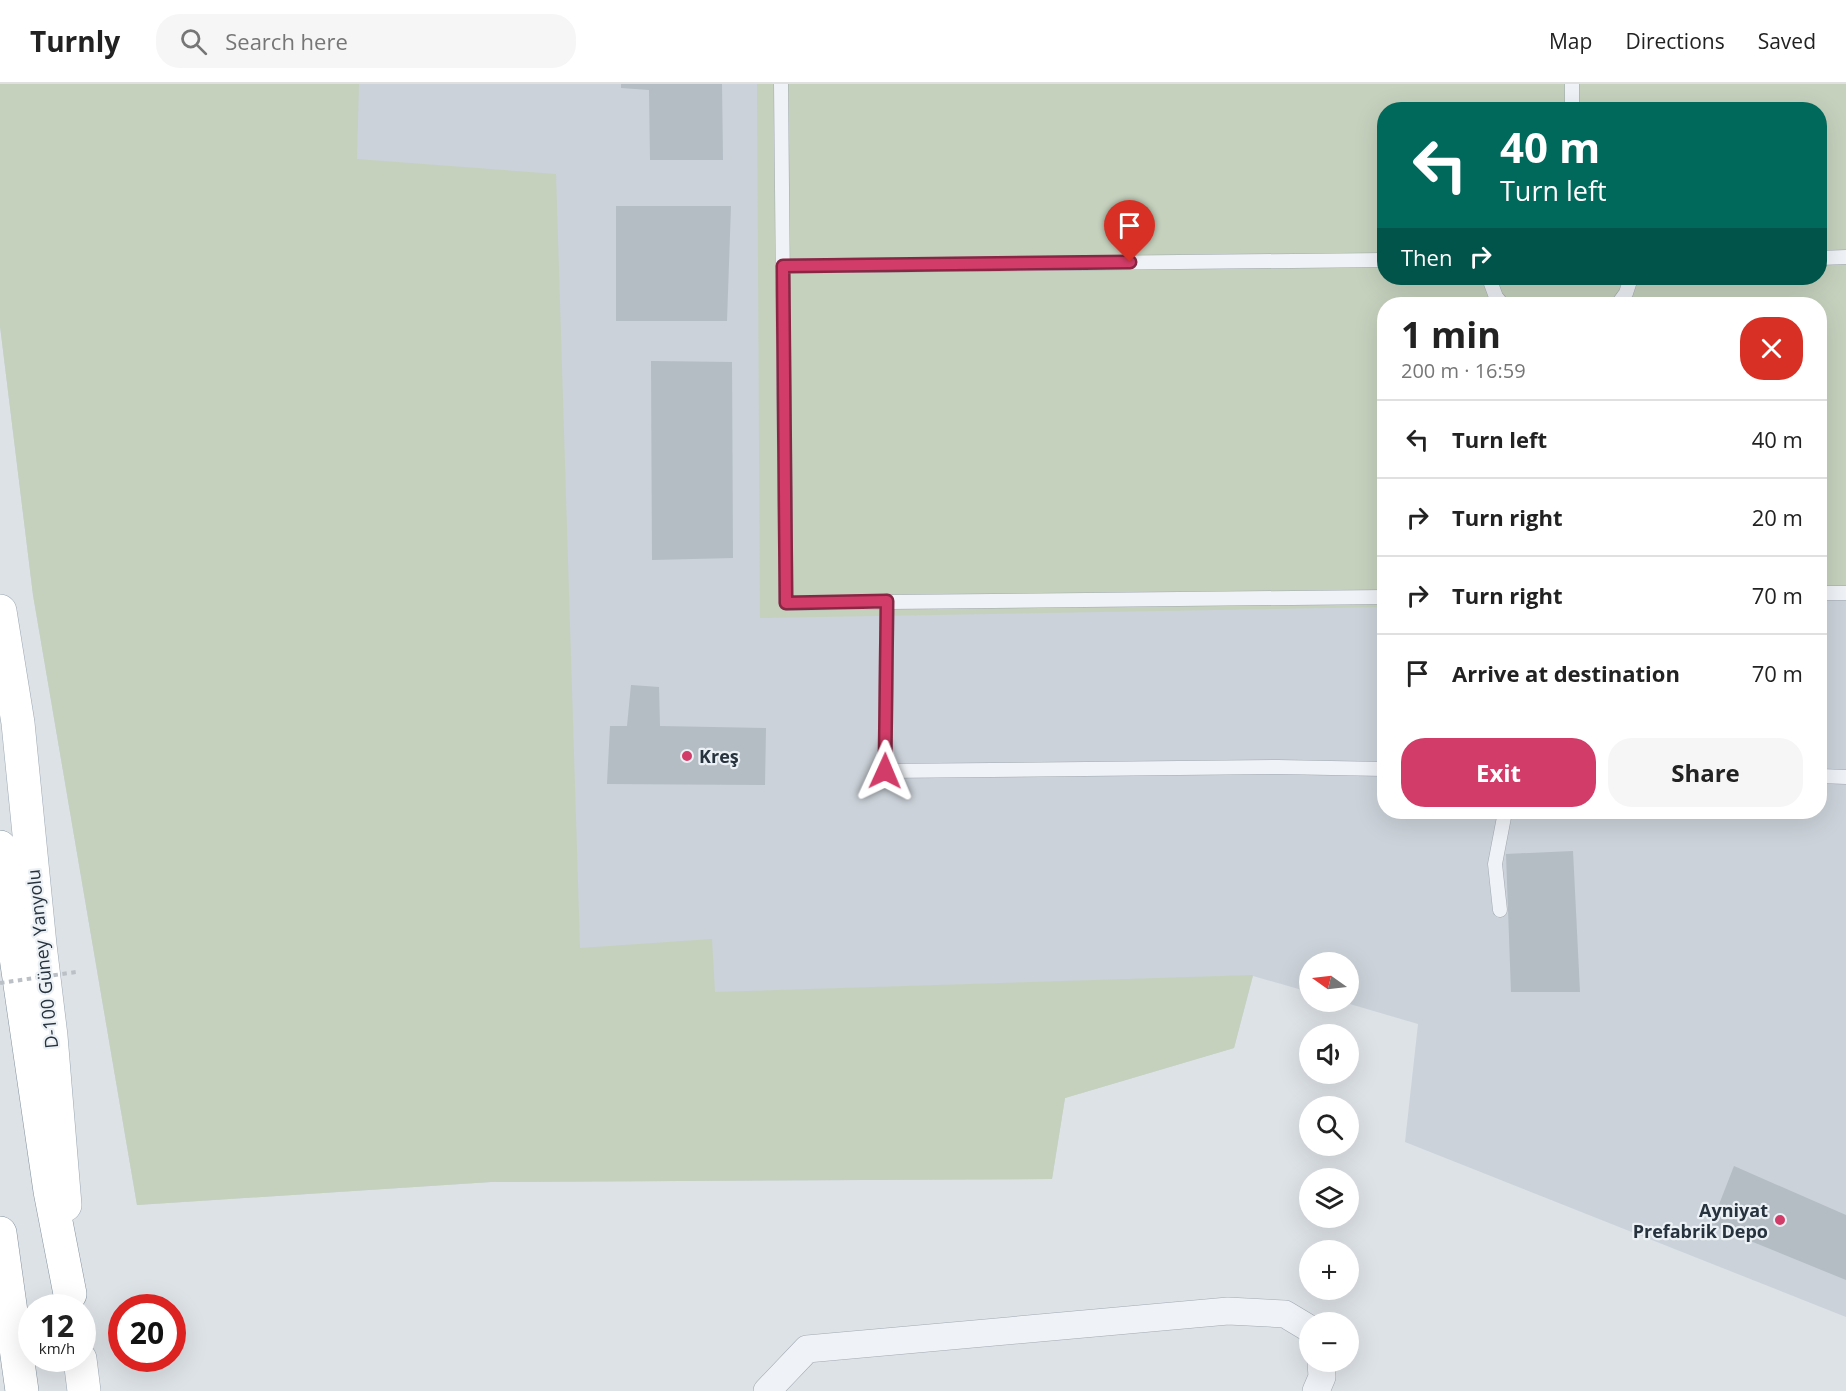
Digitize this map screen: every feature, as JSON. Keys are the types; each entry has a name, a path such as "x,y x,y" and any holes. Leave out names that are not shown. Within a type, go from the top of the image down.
{"main road":[{"name":"D-100 Güney Yanyolu","path":"0,611 18,723 39,945 51,1036 63,1169 71,1294"},
{"path":"0,847 50,1191 70,1294"},
{"path":"0,1233 22,1391"},
{"path":"82,1372 84,1391"}],"street":[{"path":"768,1391 807,1348 1228,1311 1285,1314 1299,1322"},
{"path":"1316,1391 1322,1372"}],"lane":[{"path":"781,84 786,603 1377,597"},
{"path":"1572,84 1572,102"},
{"path":"1827,258 1846,257"},
{"path":"783,266 1377,260"},
{"path":"1827,593 1846,593"},
{"path":"887,601 885,771 1377,769"},
{"path":"1827,776 1846,777"},
{"path":"1500,910 1495,864 1504,819"}],"path":[{"path":"0,983 76,972"}],"shaded area":[{"path":"0,84 1846,84 1846,1317 1405,1142 1418,1024 1359,1007 1359,952 1299,952 1299,989 1253,976 1234,1048 1065,1098 1052,1179 491,1182 137,1205 33,595 0,326"}],"green space":[{"path":"0,84 359,84 357,159 556,174 580,948 712,939 715,992 1253,975 1234,1048 1065,1098 1052,1179 491,1182 137,1205 33,595 0,326"},
{"path":"757,84 1846,84 1846,598 1827,599 1827,297 1377,297 1377,607 760,618"}],"building":[{"path":"621,84 722,84 723,160 650,160 649,90 621,88"},
{"path":"616,206 731,206 727,321 616,321"},
{"path":"651,361 732,362 733,558 652,560"},
{"name":"Kreş","path":"631,685 659,687 660,726 766,728 765,785 607,784 610,726 627,726"},
{"path":"1573,851 1580,992 1511,992 1506,854"},
{"name":"Ayniyat Prefabrik Depo","path":"1734,1166 1846,1215 1846,1280 1711,1225"}],"place":[{"name":"Kreş","path":"687,756"},
{"name":"Ayniyat Prefabrik Depo","path":"1780,1220"}],"route":[{"path":"885,771 887,601 786,603 783,266 1130,262"}]}
